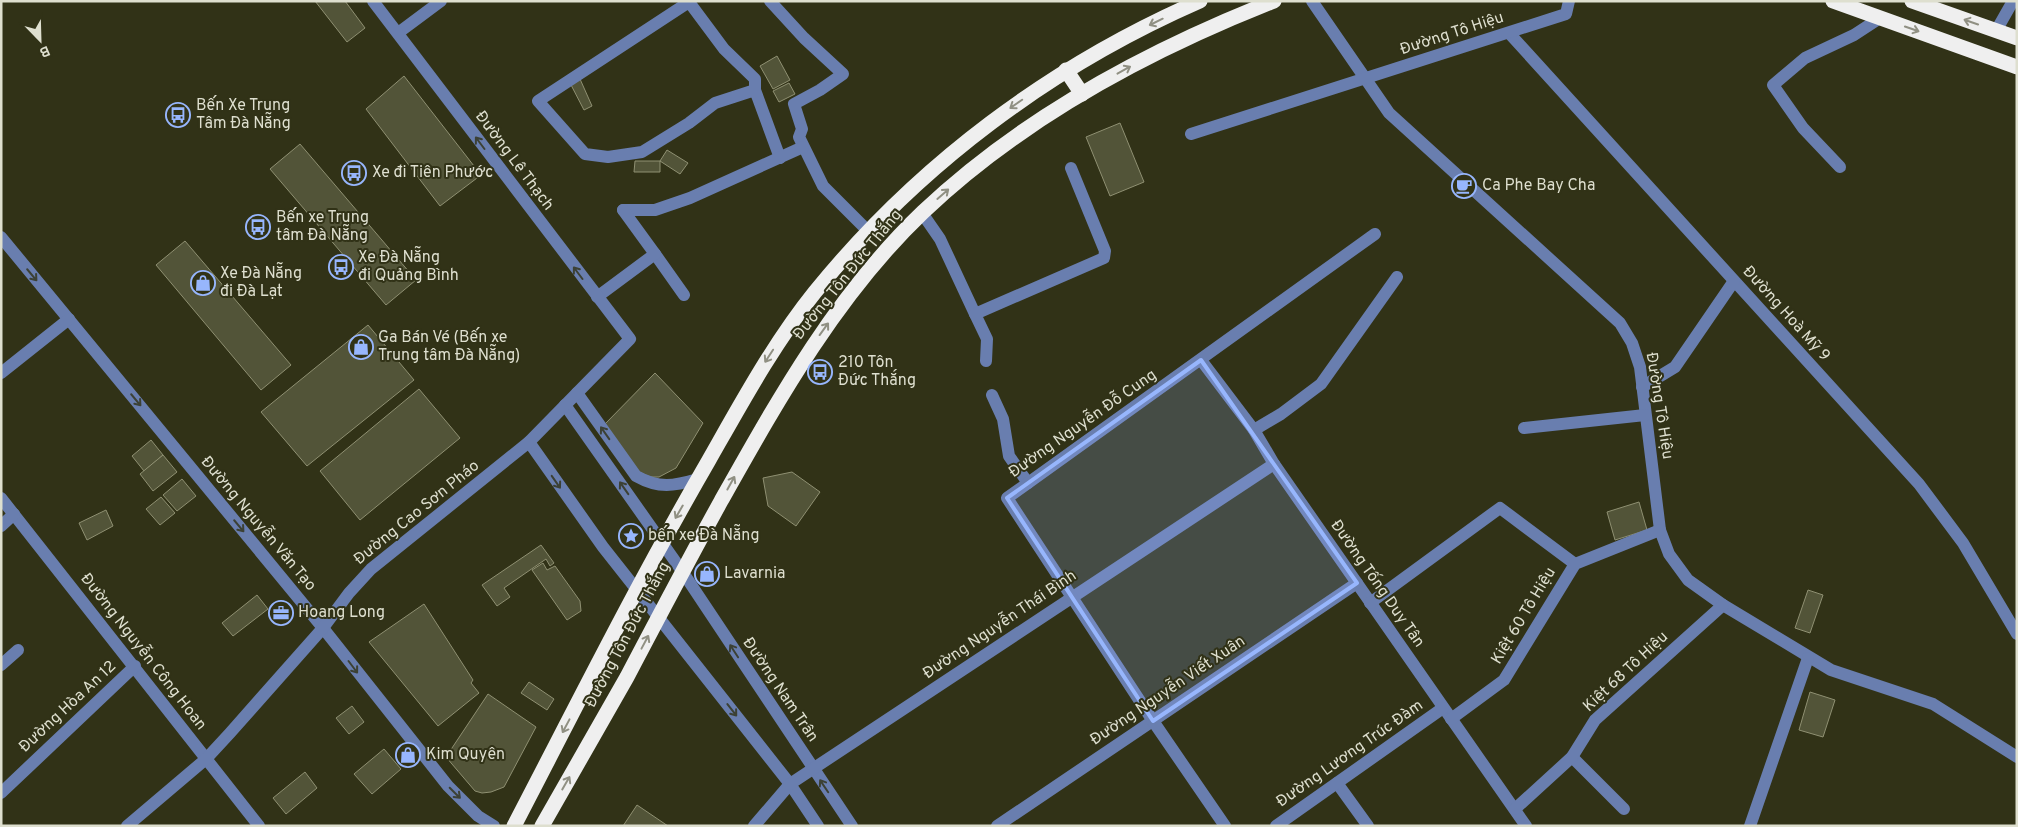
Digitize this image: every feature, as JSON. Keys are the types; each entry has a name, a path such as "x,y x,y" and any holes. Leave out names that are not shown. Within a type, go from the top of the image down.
{"highway":[{"name":"Đường Tôn Đức Thắng","path":"514,826 662,542 770,355 815,292 869,232 951,154 986,126 1066,70 1131,34 1200,1"},
{"name":"Đường Tôn Đức Thắng","path":"542,826 682,571 803,358 841,306 922,213 1000,148 1082,94 1163,49 1274,1"},
{"path":"1833,1 2017,66"},
{"path":"1912,1 2017,38"},
{"path":"1066,70 1082,94"}],"street":[{"name":"Đường Lê Thạch","path":"374,1 596,297 630,339"},
{"path":"398,34 441,1"},
{"path":"770,1 804,38 844,74 794,104 802,129 799,137 823,186 869,232"},
{"name":"Đường Tô Hiệu","path":"1312,1 1389,114 1620,323 1632,343 1640,367 1660,530 1669,554 1688,580 1723,605 1808,658 1831,670 1933,704 2017,757"},
{"name":"Đường Tô Hiệu","path":"1191,134 1566,14 1569,1"},
{"path":"1996,31 2013,1"},
{"path":"755,90 715,103 689,124 642,152 608,156 584,154 538,101 689,2 724,49 755,79 755,90 780,158"},
{"path":"1840,167 1803,128 1773,85 1805,58 1854,35 1880,18"},
{"name":"Đường Hoà Mỹ 9","path":"1509,33 1919,484 1964,543 2017,634"},
{"path":"684,295 623,210 655,210 690,198 803,147"},
{"path":"975,314 1104,258 1105,251 1071,168"},
{"path":"922,213 940,240 987,339 986,361"},
{"name":"Đường Nguyễn Đỗ Cung","path":"1225,826 1153,721 1008,498 1375,234"},
{"name":"Đường Nguyễn Văn Tạo","path":"1,237 323,628 448,786 478,816 494,826"},
{"path":"596,297 655,254"},
{"path":"1254,430 1281,414 1321,384 1397,277"},
{"path":"1642,387 1675,367 1734,281"},
{"path":"1,373 69,319"},
{"name":"Đường Cao Sơn Pháo","path":"127,826 206,758 323,628 348,593 371,569 528,442 630,339"},
{"name":"Đường Tống Duy Tân","path":"1201,360 1254,430 1274,464 1526,826"},
{"path":"577,393 636,476 663,486 675,486 698,479"},
{"path":"992,395 1003,419 1009,456 1028,483"},
{"path":"565,405 662,542"},
{"path":"1524,428 1645,415"},
{"path":"528,442 603,548 790,784 818,826"},
{"name":"Đường Nguyễn Thái Bình","path":"754,826 790,784 1071,596 1274,464"},
{"name":"Đường Nguyễn Công Hoan","path":"1,498 259,826"},
{"name":"Kiệt 60 Tô Hiệu","path":"1370,603 1500,508 1575,564"},
{"path":"1,526 14,514"},
{"name":"Kiệt 60 Tô Hiệu","path":"1451,719 1504,680 1575,564 1660,530"},
{"name":"Đường Nam Trân","path":"662,542 852,826"},
{"name":"Đường Nguyễn Viết Xuân","path":"998,826 1357,583"},
{"name":"Kiệt 68 Tô Hiệu","path":"1515,810 1572,757 1595,720 1723,605"},
{"path":"1,665 18,650"},
{"path":"1750,826 1808,658"},
{"name":"Đường Hòa An 12","path":"1,793 135,666"},
{"name":"Đường Lương Trúc Đàm","path":"1276,826 1443,708"},
{"path":"1572,757 1624,809"},
{"path":"1337,783 1368,826"}],"highlighted area":[{"path":"1201,360 1357,583 1153,721 1007,498"}],"building":[{"path":"315,1 345,1 365,28 347,42"},
{"path":"777,56 790,80 773,89 760,66"},
{"path":"404,76 481,175 440,206 366,109"},
{"path":"580,79 592,106 584,110 570,83"},
{"path":"789,83 795,94 779,102 773,91"},
{"path":"1120,123 1144,182 1110,196 1086,137"},
{"path":"300,144 416,280 386,305 270,169"},
{"path":"667,150 688,163 680,174 660,161"},
{"path":"635,161 660,161 660,172 634,172"},
{"path":"185,241 291,365 261,390 156,265"},
{"path":"368,325 414,380 307,466 261,412"},
{"path":"655,373 703,423 676,468 659,477 650,477 635,470 605,424"},
{"path":"419,389 460,438 360,520 320,471"},
{"path":"151,440 163,455 144,471 132,456"},
{"path":"163,455 177,472 153,491 140,474"},
{"path":"792,472 820,492 796,526 768,506 763,478"},
{"path":"182,479 196,496 177,511 163,495"},
{"path":"161,497 175,513 160,525 146,509"},
{"path":"1639,502 1647,530 1615,540 1607,512"},
{"path":"106,510 113,526 87,540 79,523"},
{"path":"541,545 554,563 550,566 546,559 504,588 510,597 497,606 482,585"},
{"path":"543,563 547,570 555,566 580,601 581,611 567,620 532,570"},
{"path":"1808,590 1823,595 1810,633 1795,628"},
{"path":"257,595 268,609 233,636 222,623"},
{"path":"424,604 473,680 471,683 479,693 438,726 369,642"},
{"path":"529,682 554,699 547,710 521,693"},
{"path":"1810,692 1835,700 1823,737 1799,730"},
{"path":"488,694 536,727 504,787 482,793 475,791 446,757"},
{"path":"352,706 364,722 349,734 336,718"},
{"path":"384,749 401,769 372,794 354,774"},
{"path":"305,772 317,788 286,814 273,798"},
{"path":"637,805 668,826 623,826"}],"place":[{"name":"Bến Xe Trung Tâm Đà Nẵng","path":"178,115"},
{"name":"Xe đi Tiên Phước","path":"354,173"},
{"name":"Ca Phe Bay Cha","path":"1464,186"},
{"name":"Bến xe Trung tâm Đà Nẵng","path":"258,227"},
{"name":"Xe Đà Nẵng đi Quảng Bình","path":"341,267"},
{"name":"Xe Đà Nẵng đi Đà Lạt","path":"203,283"},
{"name":"Ga Bán Vé (Bến xe Trung tâm Đà Nẵng)","path":"361,347"},
{"name":"210 Tôn Đức Thắng","path":"820,372"},
{"name":"bến xe Đà Nẵng","path":"631,536"},
{"name":"Lavarnia","path":"707,574"},
{"name":"Hoang Long","path":"281,613"},
{"name":"Kim Quyên","path":"408,755"}]}
